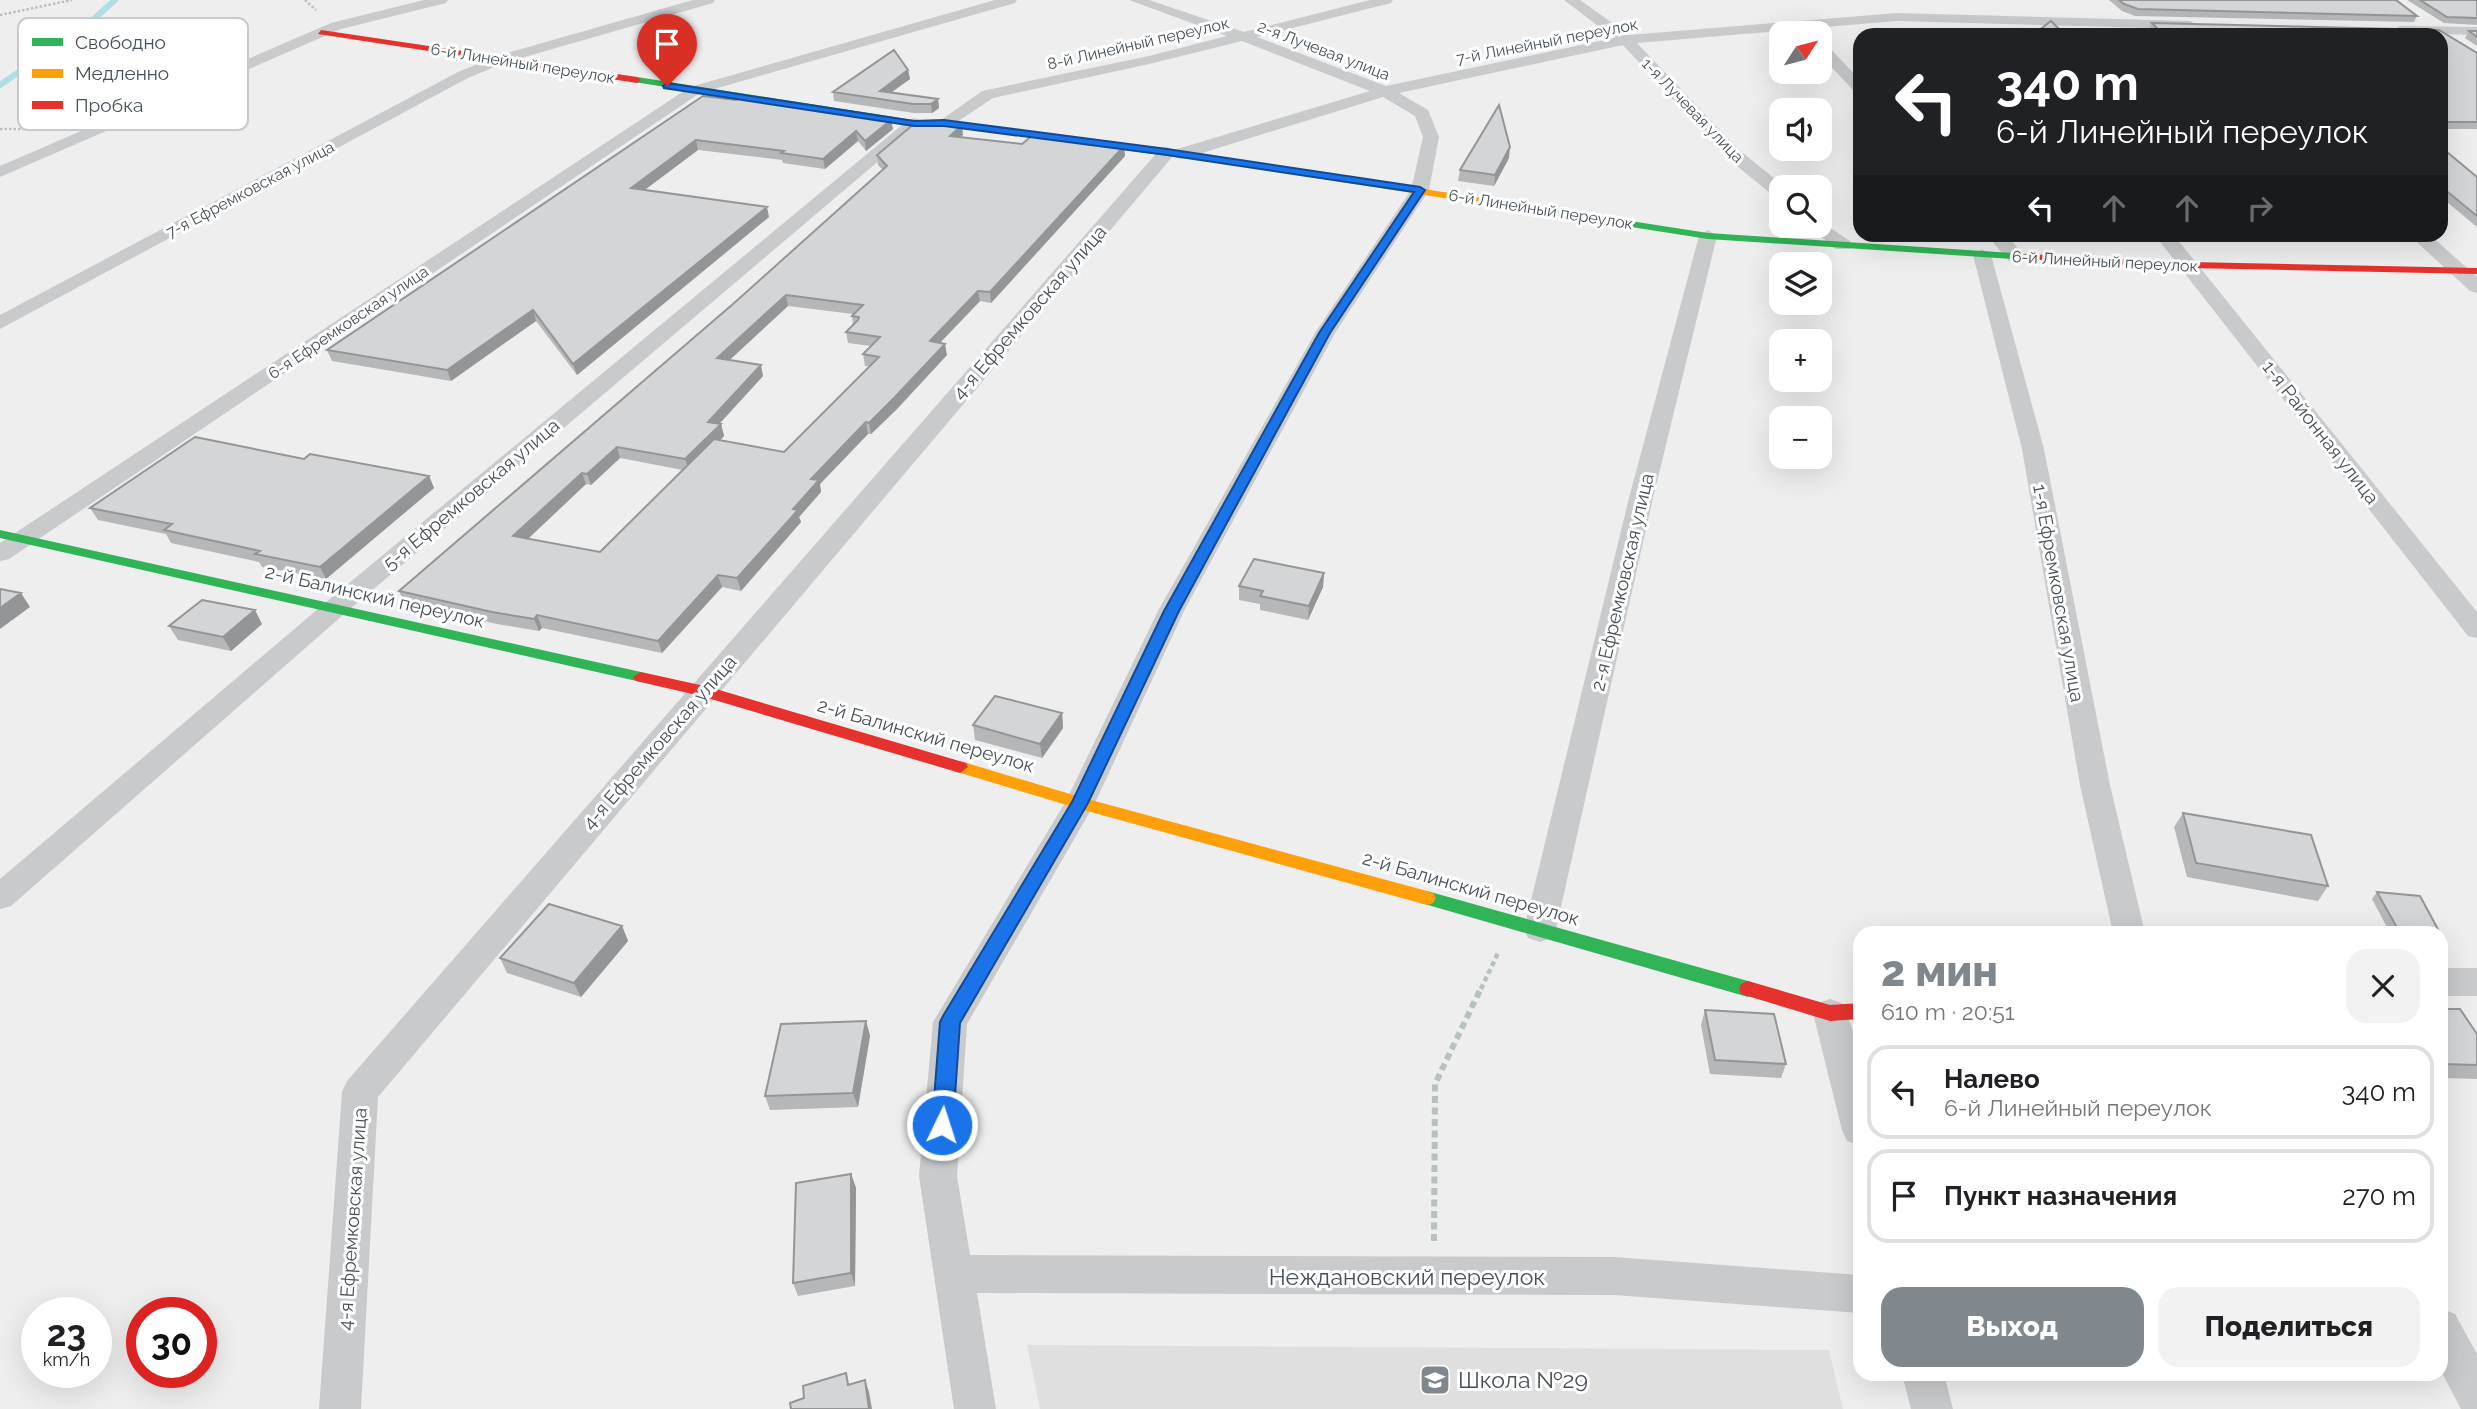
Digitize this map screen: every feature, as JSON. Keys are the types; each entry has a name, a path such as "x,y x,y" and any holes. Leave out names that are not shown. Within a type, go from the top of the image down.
{"street":[{"path":"248,64 328,29 440,0"},
{"name":"7-я Ефремковская улица","path":"0,323 463,75 502,59 708,0"},
{"name":"6-я Ефремковская улица","path":"0,554 695,90 1010,0"},
{"name":"2-я Лучевая улица","path":"1136,0 1242,36 1385,91 1422,113 1431,137 1420,190"},
{"name":"8-й Линейный переулок","path":"944,123 988,94 1137,63 1386,0"},
{"name":"1-я Лучевая улица","path":"1571,0 1626,40 1732,153 1769,183"},
{"path":"1955,0 1981,28"},
{"path":"2166,8 2188,28"},
{"path":"2417,15 2436,28"},
{"name":"7-й Линейный переулок","path":"1832,26 1897,18 1972,18 2154,28"},
{"name":"7-й Линейный переулок","path":"2198,28 2211,25"},
{"name":"6-й Линейный переулок","path":"328,29 695,90 914,123 944,123 1173,153 1708,236 1843,245 1989,245"},
{"path":"2448,30 2477,31"},
{"name":"7-й Линейный переулок","path":"1173,153 1385,91 1626,40 1769,32"},
{"path":"2448,36 2468,49"},
{"path":"1832,59 1853,81"},
{"name":"5-я Ефремковская улица","path":"0,897 334,609 914,123"},
{"path":"0,172 96,130"},
{"name":"4-я Ефремковская улица","path":"340,1409 360,1092 703,691 1173,153"},
{"path":"975,1409 938,1176 950,1022 1080,803 1171,611 1325,333 1420,190"},
{"name":"2-я Ефремковская улица","path":"1541,929 1641,498 1708,236"},
{"path":"1832,236 1843,245"},
{"name":"1-я Районная улица","path":"2169,242 2477,630"},
{"path":"2428,242 2467,271 2477,287"},
{"path":"1989,245 2016,257"},
{"name":"1-я Ефремковская улица","path":"1989,245 2033,449 2095,785 2127,926"},
{"name":"6-й Линейный переулок","path":"2016,257 2189,265 2467,271"},
{"name":"2-й Балинский переулок","path":"0,534 703,691 1080,803 1845,1012"},
{"path":"2448,982 2477,982"},
{"path":"1845,1012 1853,1075"},
{"name":"Неждановский переулок","path":"954,1273 1614,1276 1853,1293"},
{"path":"2448,1341 2477,1397"},
{"path":"1925,1381 1932,1409"}],"path":[{"path":"0,15 72,0"},
{"path":"1434,1277 1434,1084 1513,921"}],"shaded area":[{"name":"Школа №29","path":"1027,1345 1829,1350 1843,1409 1040,1409"}],"building":[{"path":"2119,0 2396,0 2417,16 2138,9"},
{"path":"2420,0 2477,0 2477,18 2447,17"},
{"path":"2051,21 2058,28 2042,28"},
{"path":"2152,23 2357,28 2157,28"},
{"path":"2448,35 2477,53 2477,122 2448,122"},
{"path":"894,50 908,70 880,91 938,99 931,104 913,104 833,92"},
{"path":"703,96 736,100 741,97 891,120 865,141 856,131 823,159 781,153 784,151 696,140 631,188 767,207 573,364 533,310 447,370 327,350"},
{"path":"1499,105 1510,147 1495,175 1460,170"},
{"path":"915,123 962,125 950,136 1022,144 1033,135 1124,146 990,292 978,291 930,341 945,344 811,479 819,480 793,509 798,510 737,578 718,575 658,641 537,615 534,619 492,612 399,591 733,304 887,166 877,155","holes":["786,295 863,305 852,316 859,317 858,320 846,332 880,337 863,354 879,357 784,452 714,439 600,552 513,536 582,473 587,474 617,447 685,459 721,424 708,422 761,365 717,358"]},
{"path":"2448,153 2477,177 2477,216 2448,192"},
{"path":"195,437 304,459 310,454 429,476 320,567 255,554 260,551 164,530 172,524 90,508"},
{"path":"1254,559 1324,573 1309,606 1260,596 1263,591 1239,586"},
{"path":"0,589 21,593 0,608"},
{"path":"202,600 255,610 223,637 169,626"},
{"path":"995,696 1062,713 1040,744 973,725"},
{"path":"2183,813 2311,835 2328,886 2196,863"},
{"path":"2377,892 2420,896 2436,926 2396,926"},
{"path":"549,904 622,926 574,983 500,958"},
{"path":"2448,1009 2460,1009 2477,1034 2477,1065 2448,1064"},
{"path":"1705,1010 1774,1014 1786,1064 1715,1060"},
{"path":"866,1021 853,1093 765,1096 781,1024"},
{"path":"851,1174 851,1273 793,1283 796,1183"},
{"path":"846,1373 848,1385 865,1380 869,1409 791,1409 790,1403 804,1398 803,1386"}],"waterway":[{"path":"95,18 115,0"},
{"path":"0,85 18,73"}],"traffic: fast":[{"path":"637,80 914,123 945,123 1198,157"},
{"path":"1514,206 1708,236 2028,257"},
{"path":"0,534 641,677"},
{"path":"1427,898 1748,989"}],"traffic: slow":[{"path":"1198,157 1514,206"},
{"path":"960,767 1080,803 1427,898"}],"traffic: jam":[{"path":"321,32 637,80"},
{"path":"2028,257 2189,265 2477,271"},
{"path":"641,677 703,691 960,767"},
{"path":"1748,989 1830,1013 1853,1011"}],"place":[{"name":"Школа №29","path":"1435,1380"}],"route":[{"path":"667,86 914,123 944,123 1167,152 1420,190 1325,333 1171,611 1080,803 950,1022 942,1125"}]}
